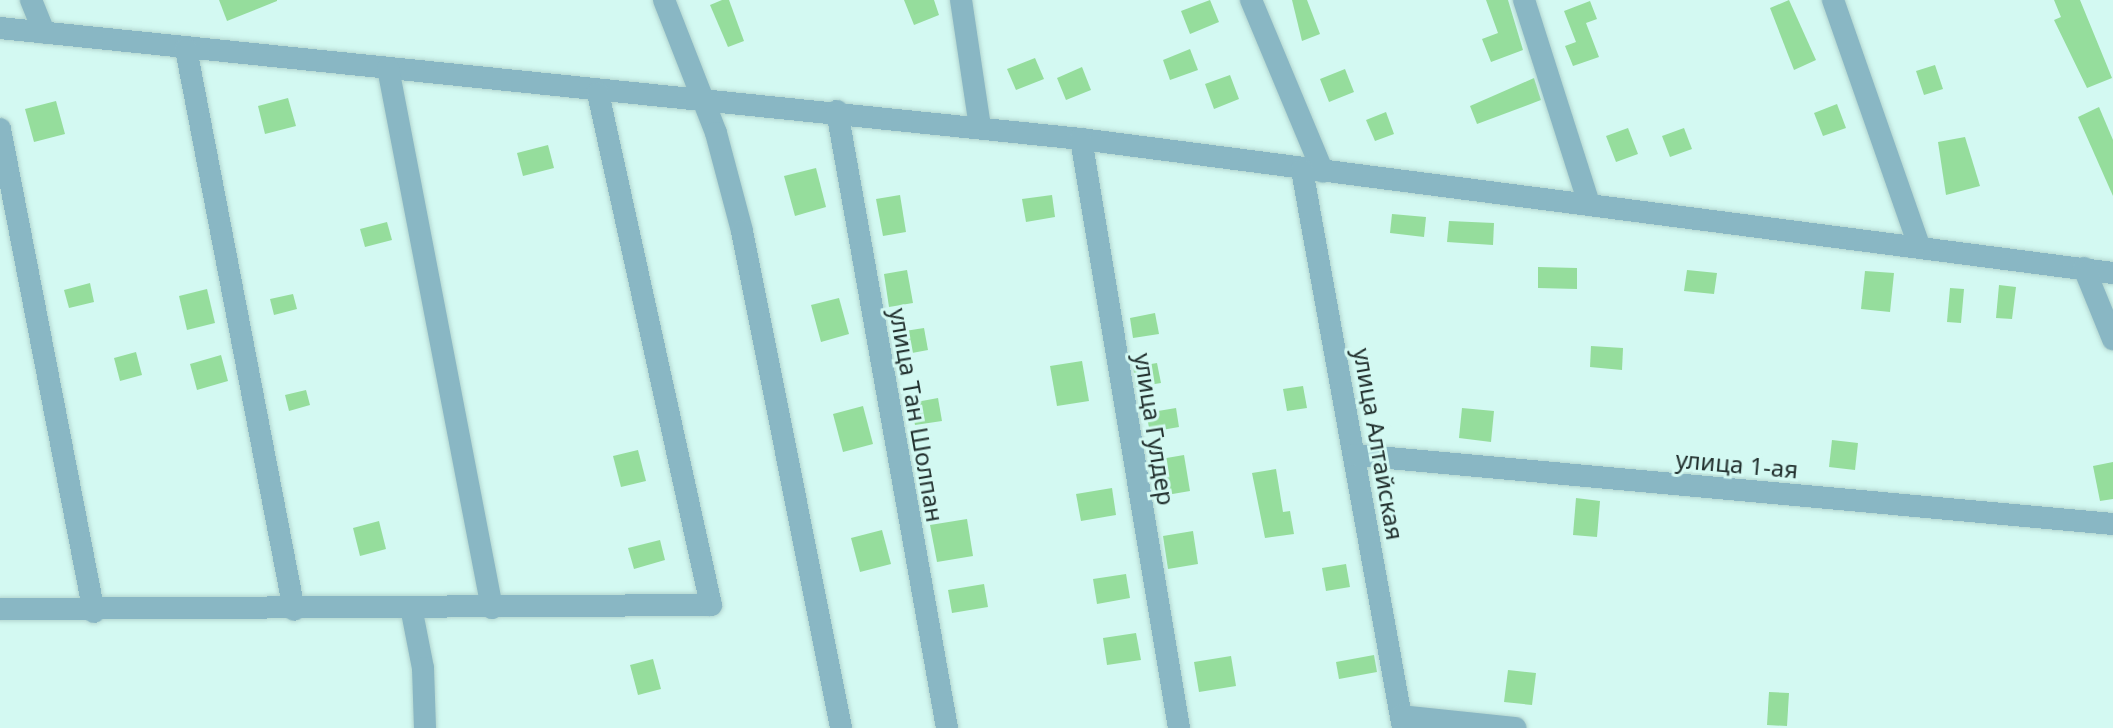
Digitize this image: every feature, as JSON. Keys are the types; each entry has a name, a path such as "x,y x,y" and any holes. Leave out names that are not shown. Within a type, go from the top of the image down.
{"street":[{"path":"31,0 44,33"},
{"path":"664,0 704,99 742,231 841,728"},
{"path":"961,0 980,127"},
{"name":"улица Алтайская","path":"1251,0 1312,171 1402,722"},
{"path":"1524,0 1588,201"},
{"path":"1833,0 1918,243"},
{"path":"0,28 598,93 704,99 980,127 1312,171 1588,201 1918,243 2113,273"},
{"path":"186,49 294,610"},
{"path":"388,68 492,608"},
{"path":"0,609 94,612 711,605 598,93"},
{"name":"улица Тан Шолпан","path":"837,111 947,728"},
{"path":"0,129 94,612"},
{"name":"улица Гулдер","path":"1081,139 1179,728"},
{"path":"2084,268 2113,339"},
{"name":"улица 1-ая","path":"1356,455 2113,524"},
{"path":"411,607 423,668 425,728"},
{"path":"1402,722 1515,728"}],"building":[{"path":"219,0 277,0 277,1 227,21"},
{"path":"729,0 744,41 728,47 710,5"},
{"path":"904,0 934,0 939,15 914,25"},
{"path":"1210,0 1219,22 1190,34 1181,11"},
{"path":"1292,0 1307,0 1320,34 1302,41"},
{"path":"1486,0 1508,0 1523,50 1491,62 1482,39 1498,33"},
{"path":"1789,0 1816,60 1794,70 1770,8"},
{"path":"2054,0 2080,0 2112,78 2087,88 2054,20 2061,17"},
{"path":"1590,1 1597,19 1586,23 1599,57 1573,66 1565,46 1576,42 1564,11"},
{"path":"1190,49 1198,70 1170,80 1163,60"},
{"path":"1035,58 1044,79 1016,90 1007,69"},
{"path":"1935,65 1943,89 1924,95 1916,71"},
{"path":"1082,67 1091,90 1066,100 1057,78"},
{"path":"1345,69 1354,92 1329,102 1320,79"},
{"path":"1230,75 1239,99 1214,109 1205,84"},
{"path":"1534,78 1541,100 1477,124 1470,106"},
{"path":"288,98 296,126 265,134 258,106"},
{"path":"56,101 65,134 34,142 25,109"},
{"path":"1837,104 1846,128 1823,136 1814,113"},
{"path":"2099,107 2113,140 2113,196 2078,117"},
{"path":"1386,112 1394,134 1375,141 1366,120"},
{"path":"1628,128 1638,154 1616,162 1606,136"},
{"path":"1684,128 1692,149 1670,157 1662,136"},
{"path":"1965,137 1980,186 1946,195 1938,142"},
{"path":"548,145 554,168 523,176 517,153"},
{"path":"816,168 826,207 795,216 784,176"},
{"path":"900,195 906,232 883,236 876,199"},
{"path":"1052,195 1055,217 1026,222 1022,199"},
{"path":"1392,214 1426,217 1424,237 1390,233"},
{"path":"1449,221 1494,223 1493,245 1447,242"},
{"path":"387,222 392,240 365,247 360,229"},
{"path":"1538,267 1577,268 1577,289 1538,288"},
{"path":"907,270 913,303 889,307 884,274"},
{"path":"1687,270 1717,273 1714,294 1684,291"},
{"path":"1865,271 1894,273 1890,312 1861,309"},
{"path":"90,283 94,302 69,308 64,290"},
{"path":"1999,285 2016,287 2012,319 1996,318"},
{"path":"1950,288 1964,289 1961,323 1947,322"},
{"path":"207,289 215,323 187,330 179,296"},
{"path":"293,294 297,309 274,315 270,299"},
{"path":"839,298 849,334 821,342 811,305"},
{"path":"1155,313 1159,334 1133,338 1130,318"},
{"path":"924,328 928,350 896,356 892,333"},
{"path":"1591,346 1623,348 1622,370 1590,367"},
{"path":"136,352 142,375 120,381 114,358"},
{"path":"221,355 228,381 197,390 190,364"},
{"path":"1082,361 1089,401 1057,406 1050,366"},
{"path":"1157,363 1161,383 1136,387 1133,367"},
{"path":"1303,386 1307,408 1287,411 1283,389"},
{"path":"306,390 310,405 289,411 285,395"},
{"path":"938,398 942,421 915,425 911,403"},
{"path":"863,406 873,444 843,452 833,414"},
{"path":"1176,408 1179,427 1150,432 1146,413"},
{"path":"1462,408 1494,411 1491,442 1459,438"},
{"path":"1832,440 1858,443 1855,470 1829,467"},
{"path":"638,450 646,481 621,487 613,456"},
{"path":"1184,455 1190,491 1155,497 1149,461"},
{"path":"2113,462 2113,499 2100,501 2093,466"},
{"path":"1276,469 1283,512 1290,511 1294,534 1265,538 1252,473"},
{"path":"1112,488 1116,515 1081,521 1076,494"},
{"path":"1576,498 1600,501 1597,537 1573,535"},
{"path":"967,519 973,556 937,562 930,525"},
{"path":"379,521 386,549 360,556 353,528"},
{"path":"882,530 891,564 860,572 851,538"},
{"path":"1193,531 1198,564 1168,569 1163,536"},
{"path":"660,540 665,560 634,569 628,548"},
{"path":"1346,564 1350,587 1326,591 1322,568"},
{"path":"1126,574 1130,598 1097,604 1093,579"},
{"path":"984,584 988,607 952,613 948,590"},
{"path":"1136,633 1141,660 1107,665 1103,638"},
{"path":"1374,655 1377,672 1339,679 1336,662"},
{"path":"1231,656 1236,686 1199,692 1194,662"},
{"path":"653,659 661,689 638,695 630,665"},
{"path":"1508,670 1536,673 1532,705 1504,702"},
{"path":"1769,692 1789,693 1787,726 1767,725"}]}
